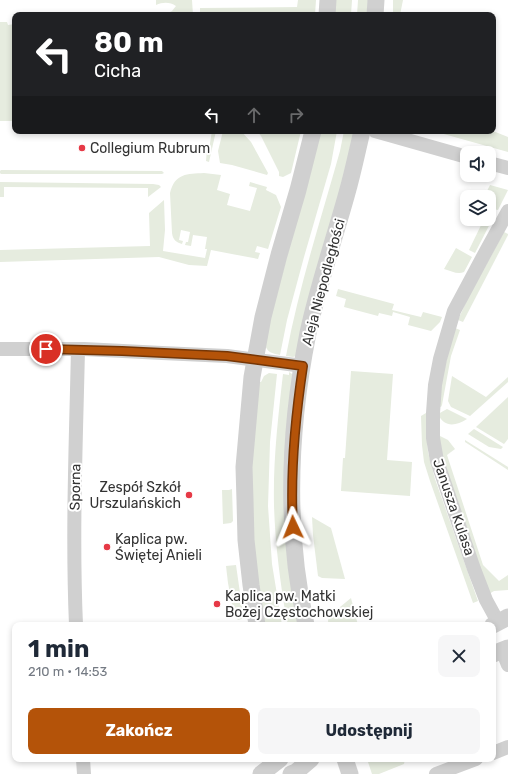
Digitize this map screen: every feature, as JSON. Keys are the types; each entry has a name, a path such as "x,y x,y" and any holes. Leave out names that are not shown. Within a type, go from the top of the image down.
{"street":[{"path":"327,12 328,0"},
{"path":"375,12 376,0"},
{"path":"257,622 246,540 244,500 244,467 252,376 264,310 312,134"},
{"name":"Aleja Niepodległości","path":"306,622 299,586 292,515 295,423 308,333 355,164 361,134"},
{"path":"386,134 460,155"},
{"path":"496,165 508,168"},
{"name":"Janusza Kulasa","path":"500,621 486,600 474,569 437,461 433,438 433,426 435,385 440,359 454,311 508,211"},
{"path":"0,349 78,349 162,352 227,356 303,366"},
{"name":"Sporna","path":"76,622 75,525 78,349"},
{"path":"496,752 508,747"},
{"path":"83,762 84,774"},
{"path":"261,774 276,762"},
{"path":"294,770 306,762"},
{"path":"346,762 350,774"},
{"path":"436,774 468,762"}],"shaded area":[{"path":"156,0 192,0 193,12 170,12 176,6 166,3 156,5"},
{"path":"298,0 316,0 315,12 200,12 200,8 297,7"},
{"path":"334,0 352,0 351,12 334,12"},
{"path":"358,0 368,0 367,12 357,12"},
{"path":"393,0 403,0 401,12 393,12"},
{"path":"0,22 7,22 8,25 12,24 12,121 0,121"},
{"path":"496,132 508,137 508,152 496,149 496,146 487,146 444,134 496,134"},
{"path":"212,134 215,134 209,162 206,161 207,149 209,149"},
{"path":"222,134 244,134 251,142 268,173 267,175 220,163 218,151"},
{"path":"259,134 300,134 291,173 283,177 279,176 279,172"},
{"path":"319,134 336,134 331,164 287,320 280,355 268,351 265,339"},
{"path":"343,134 353,134 340,191 296,356 286,356 304,278 340,151"},
{"path":"1,170 162,171 164,173 1,174"},
{"path":"204,173 221,175 217,190 230,194 227,205 250,211 257,188 249,186 250,182 267,187 266,190 276,195 281,207 268,249 257,246 255,252 260,253 258,259 211,250 207,266 189,265 159,257 0,262 0,250 150,246 149,213 164,200 165,230 163,251 205,258 207,237 193,235 191,246 185,245 186,242 188,242 190,232 181,230 179,240 183,241 182,244 174,239 172,235 170,193 172,186 178,178 187,174"},
{"path":"0,182 153,184 161,187 148,197 148,188 4,187 4,197 0,197"},
{"path":"490,185 508,190 498,210 496,210 496,190 488,190"},
{"path":"481,226 489,226 475,253 469,250"},
{"path":"504,232 508,235 463,322 458,320 468,298"},
{"path":"456,248 472,257 462,273 444,269"},
{"path":"338,289 394,304 392,310 421,317 423,312 442,317 440,322 431,331 408,325 410,317 393,312 392,316 379,313 378,316 344,307 346,299 336,296"},
{"path":"455,328 460,330 451,356 441,407 438,406 440,385"},
{"path":"351,371 393,374 387,460 412,462 410,496 341,491 343,458 345,458"},
{"path":"289,372 292,374 299,622 287,622 278,561 275,519 274,472 278,423 283,374 289,375"},
{"path":"269,373 277,374 270,442 268,506 272,564 282,622 264,622 251,536 251,473 258,382 261,382 264,376"},
{"path":"452,376 486,397 508,377 508,382 470,416 451,407 448,401"},
{"path":"508,397 508,439 504,444 476,427"},
{"path":"447,409 467,419 455,424 447,424 438,414"},
{"path":"426,413 428,452 435,479 478,601 473,603 424,462 421,416"},
{"path":"474,429 503,447 501,449 489,447 468,434"},
{"path":"440,436 448,440 455,449 447,455 483,565 499,581 508,575 508,590 494,591 489,594 445,473"},
{"path":"465,440 508,467 508,470 465,442"},
{"path":"232,489 233,521 231,523 223,524 222,490"},
{"path":"312,517 331,528 345,579 322,578 318,576"},
{"path":"236,565 243,614 242,619 238,620 234,615 226,566"},
{"path":"351,598 357,622 328,622 329,616"},
{"path":"368,762 404,762 404,764 379,774 372,774"}],"place":[{"name":"Collegium Rubrum","path":"82,148"},
{"name":"Zespół Szkół Urszulańskich","path":"189,495"},
{"name":"Kaplica pw. Świętej Anieli","path":"107,547"},
{"name":"Kaplica pw. Matki Bożej Częstochowskiej","path":"217,604"}],"route":[{"path":"46,349 162,352 227,356 303,366 298,397 294,444 292,492 293,527"}]}
